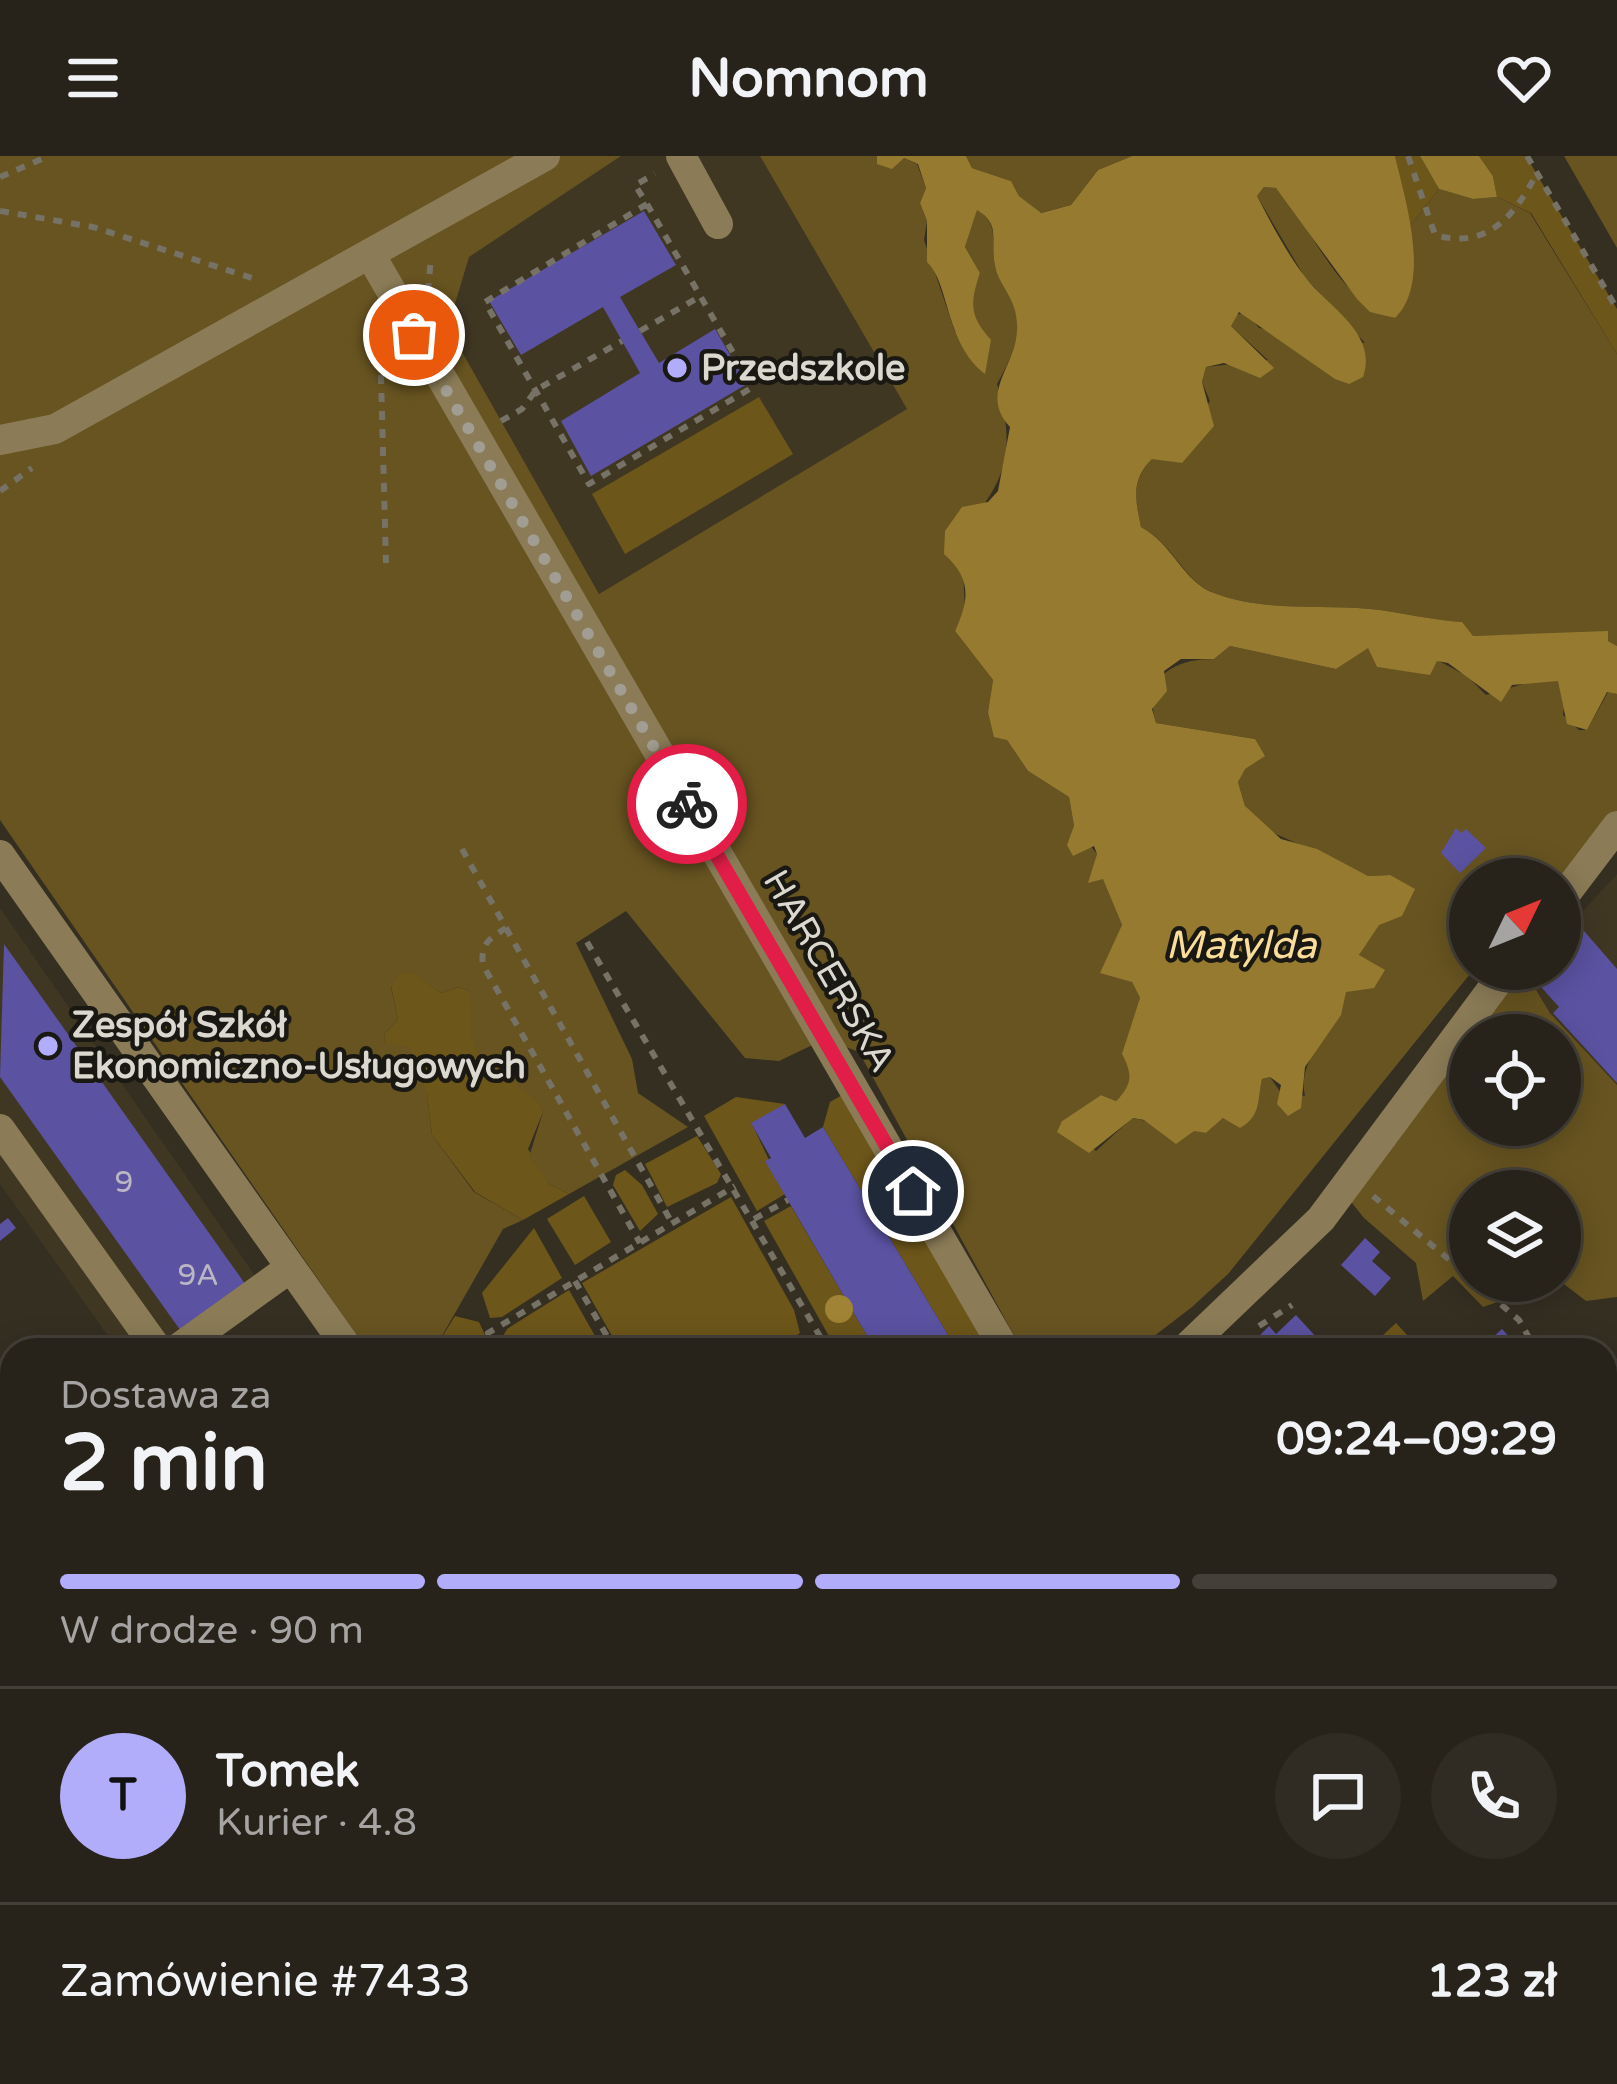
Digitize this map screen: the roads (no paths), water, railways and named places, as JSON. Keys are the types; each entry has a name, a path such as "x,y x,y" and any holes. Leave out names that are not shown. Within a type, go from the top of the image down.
{"street":[{"path":"0,440 55,429 545,156"},
{"path":"682,158 718,224"},
{"name":"HARCERSKA","path":"371,256 998,1338"},
{"path":"1581,873 1617,826"},
{"path":"0,854 340,1338"},
{"path":"1197,1338 1282,1262 1352,1179 1492,990"},
{"path":"0,1129 149,1338"},
{"path":"193,1338 290,1268"}],"water":[{"name":"Matylda","path":"877,156 966,156 972,168 1011,181 1019,196 1041,213 1071,205 1098,170 1132,156 1395,156 1414,263 1406,303 1395,318 1370,312 1357,299 1276,188 1264,187 1257,196 1299,269 1358,335 1366,361 1363,377 1349,384 1335,379 1239,312 1231,326 1274,368 1260,378 1224,363 1206,367 1202,382 1214,426 1182,463 1152,459 1145,467 1136,490 1141,527 1162,543 1194,581 1233,599 1370,609 1462,622 1473,636 1608,631 1608,641 1617,646 1617,694 1607,692 1587,730 1567,724 1558,681 1512,685 1501,702 1448,663 1437,661 1430,675 1377,667 1368,648 1336,669 1230,646 1214,659 1181,659 1164,671 1167,691 1152,709 1156,723 1255,739 1265,756 1245,769 1238,782 1245,806 1281,839 1317,849 1368,876 1390,875 1415,889 1402,916 1379,925 1359,955 1385,970 1374,988 1346,992 1341,1015 1305,1067 1301,1108 1288,1116 1277,1104 1281,1085 1270,1077 1262,1079 1255,1113 1240,1128 1223,1118 1206,1133 1194,1131 1176,1144 1144,1120 1133,1118 1089,1153 1057,1132 1062,1121 1101,1095 1116,1101 1125,1090 1129,1073 1122,1054 1140,998 1132,982 1100,973 1122,925 1103,879 1088,883 1097,854 1094,846 1073,856 1067,845 1074,826 1069,797 1028,771 1007,740 994,737 988,712 993,680 955,631 965,590 959,572 944,554 945,531 962,507 988,502 998,491 1010,427 1001,415 998,391 1015,344 1017,319 996,270 992,226 977,210 965,247 980,273 973,301 975,316 991,340 985,374 962,347 940,284 927,262 927,221 920,203 926,188 918,164 904,158 892,169 877,164"},
{"path":"1420,156 1479,156 1493,176 1497,197 1473,199 1439,189"}],"place":[{"name":"Przedszkole","path":"677,368"},
{"name":"Zespół Szkół Ekonomiczno-Usługowych","path":"48,1046"}]}
